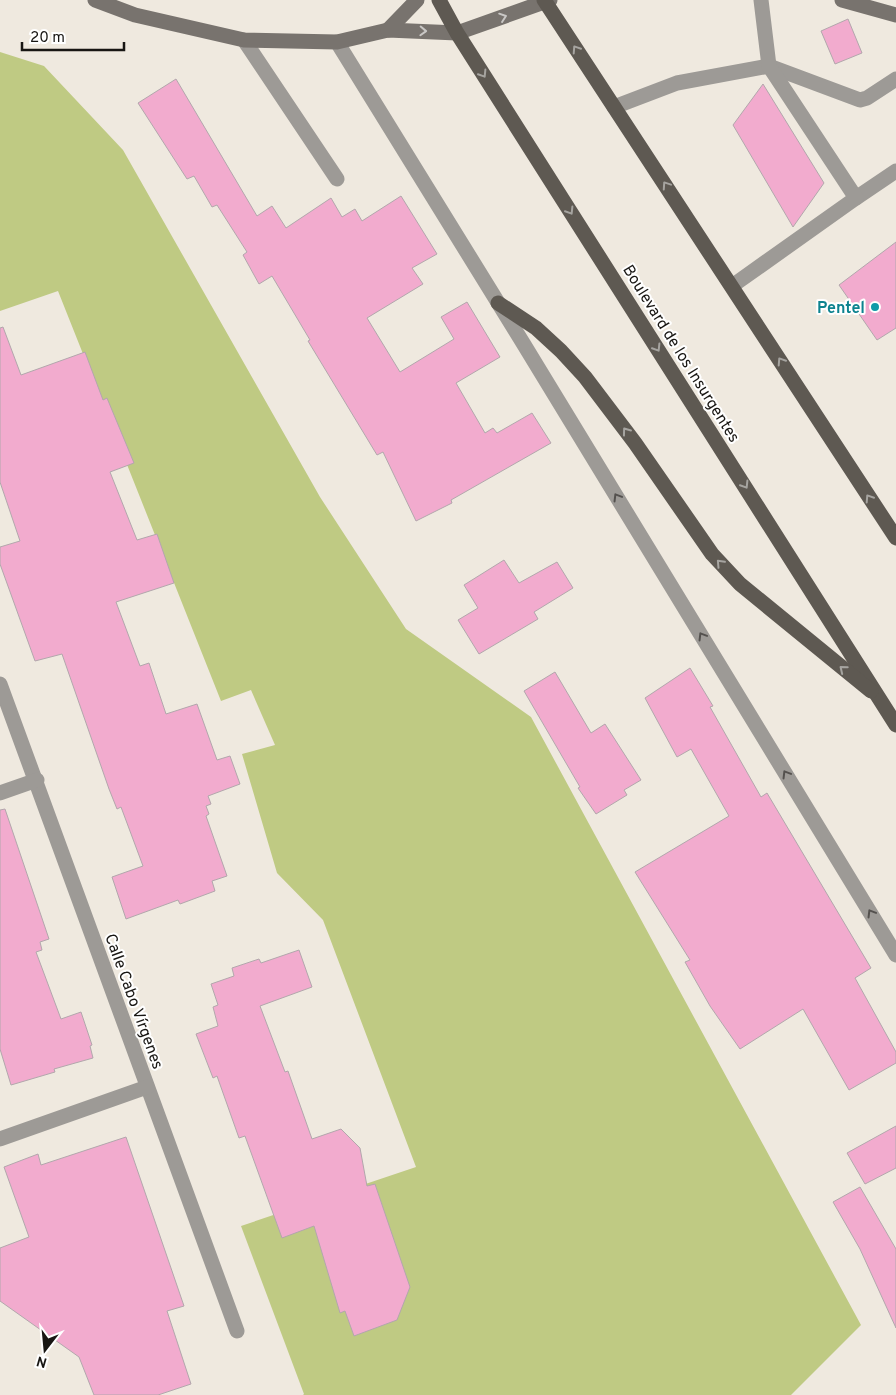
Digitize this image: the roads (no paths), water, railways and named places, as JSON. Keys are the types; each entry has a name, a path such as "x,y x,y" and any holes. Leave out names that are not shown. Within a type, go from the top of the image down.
{"main road":[{"path":"95,0 135,15 244,40 337,42 388,30 457,33 546,1 896,538"},
{"path":"388,30 416,0"},
{"name":"Boulevard de los Insurgentes","path":"439,0 457,33 896,725"},
{"path":"842,0 896,15"},
{"path":"498,303 536,328 585,376 635,443 712,554 740,584 896,713"}],"street":[{"path":"761,0 769,66 856,198"},
{"path":"244,40 337,179"},
{"path":"337,42 896,955"},
{"path":"614,107 677,83 769,66 860,100 867,98 896,78"},
{"path":"732,286 896,172"},
{"name":"Calle Cabo Vírgenes","path":"0,684 37,780 147,1087 237,1330"},
{"path":"0,794 37,780"},
{"path":"0,1139 147,1087"}],"place":[{"name":"Pentel","path":"875,307"}]}
